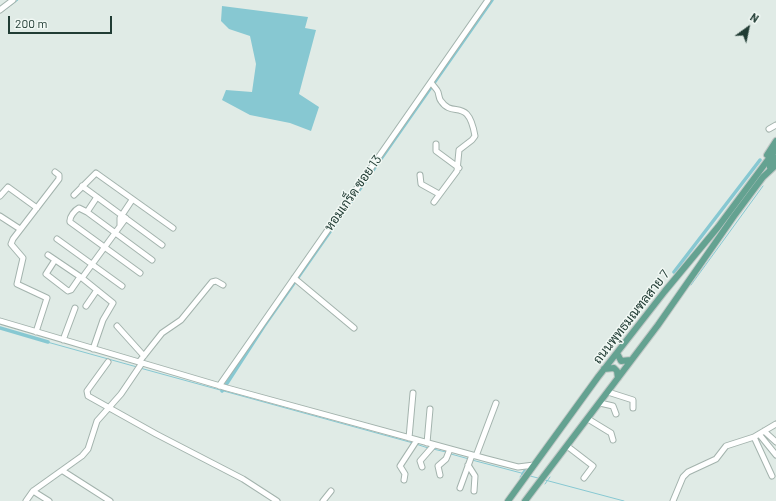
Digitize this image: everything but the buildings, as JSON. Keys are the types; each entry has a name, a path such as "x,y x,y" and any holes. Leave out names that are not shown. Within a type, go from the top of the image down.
{"main road":[{"path":"760,170 764,158 776,141"},
{"name":"ถนนพุทธมณฑลสาย 7","path":"508,501 523,479 529,467 665,291 718,227 776,149"},
{"path":"766,174 776,158"},
{"path":"766,174 776,165"},
{"name":"ถนนพุทธมณฑลสาย 7","path":"525,501 658,325 734,216 766,174"},
{"path":"617,353 621,361 631,360"},
{"path":"604,370 614,368 618,374 618,379"}],"street":[{"path":"0,10 14,0"},
{"name":"หอมเกร็ด ซอย 13","path":"223,387 432,84 488,0"},
{"path":"432,84 438,91 440,101 446,106 465,112 470,117 474,137 457,152 459,168 434,202"},
{"path":"769,129 776,125"},
{"path":"436,144 436,151 459,168"},
{"path":"36,332 47,298 17,284 23,258 12,244 20,230 59,179 59,175 55,172"},
{"path":"74,195 96,173 173,228"},
{"path":"420,175 421,184 439,194"},
{"path":"82,186 162,245"},
{"path":"0,196 8,187 37,208"},
{"path":"87,212 97,197"},
{"path":"55,260 46,274 68,291 71,290 116,232 132,200"},
{"path":"140,273 70,222 70,218 79,208 87,212 152,260"},
{"path":"0,216 20,230"},
{"path":"58,239 122,286"},
{"path":"48,254 113,303 103,320 93,349"},
{"path":"296,280 354,328"},
{"path":"26,501 33,491 63,471 88,449 95,425 138,371 144,356 162,333 181,320 212,282 216,281 223,285"},
{"path":"86,306 97,290"},
{"path":"63,340 75,308"},
{"path":"0,321 141,364 409,438 415,443 427,443 432,448 471,459 518,467 529,467"},
{"path":"117,326 144,356"},
{"path":"108,362 86,394 109,408 243,479 277,501"},
{"path":"608,392 633,400 633,408"},
{"path":"409,438 413,393"},
{"path":"460,488 496,403"},
{"path":"600,403 613,406 616,414"},
{"path":"427,443 430,409"},
{"path":"588,418 611,433 613,440"},
{"path":"673,501 683,478 688,472 716,459 726,446 759,434 776,424"},
{"path":"759,434 776,442"},
{"path":"759,434 776,455"},
{"path":"759,434 772,476"},
{"path":"404,480 405,474 400,466 415,443"},
{"path":"567,446 593,466 584,478"},
{"path":"422,467 420,461 432,448"},
{"path":"440,475 438,467 449,452"},
{"path":"471,459 474,476 474,491"},
{"path":"63,471 110,501"},
{"path":"33,491 49,501"},
{"path":"323,501 331,491"}],"water":[{"path":"222,6 308,17 305,28 316,30 299,94 319,107 311,131 290,123 250,115 222,100 226,90 252,92 256,64 250,36 229,29 221,21"}],"waterway":[{"path":"3,11 18,0"},
{"path":"222,391 264,326 492,0"},
{"path":"674,272 760,160"},
{"path":"691,285 763,186"},
{"path":"0,328 48,342"},
{"path":"40,340 137,367"},
{"path":"140,368 413,443"},
{"path":"416,444 428,448"},
{"path":"433,449 446,452"},
{"path":"451,454 469,459"},
{"path":"472,460 525,474"},
{"path":"530,476 538,478"},
{"path":"545,484 550,477"},
{"path":"545,480 624,501"}]}
